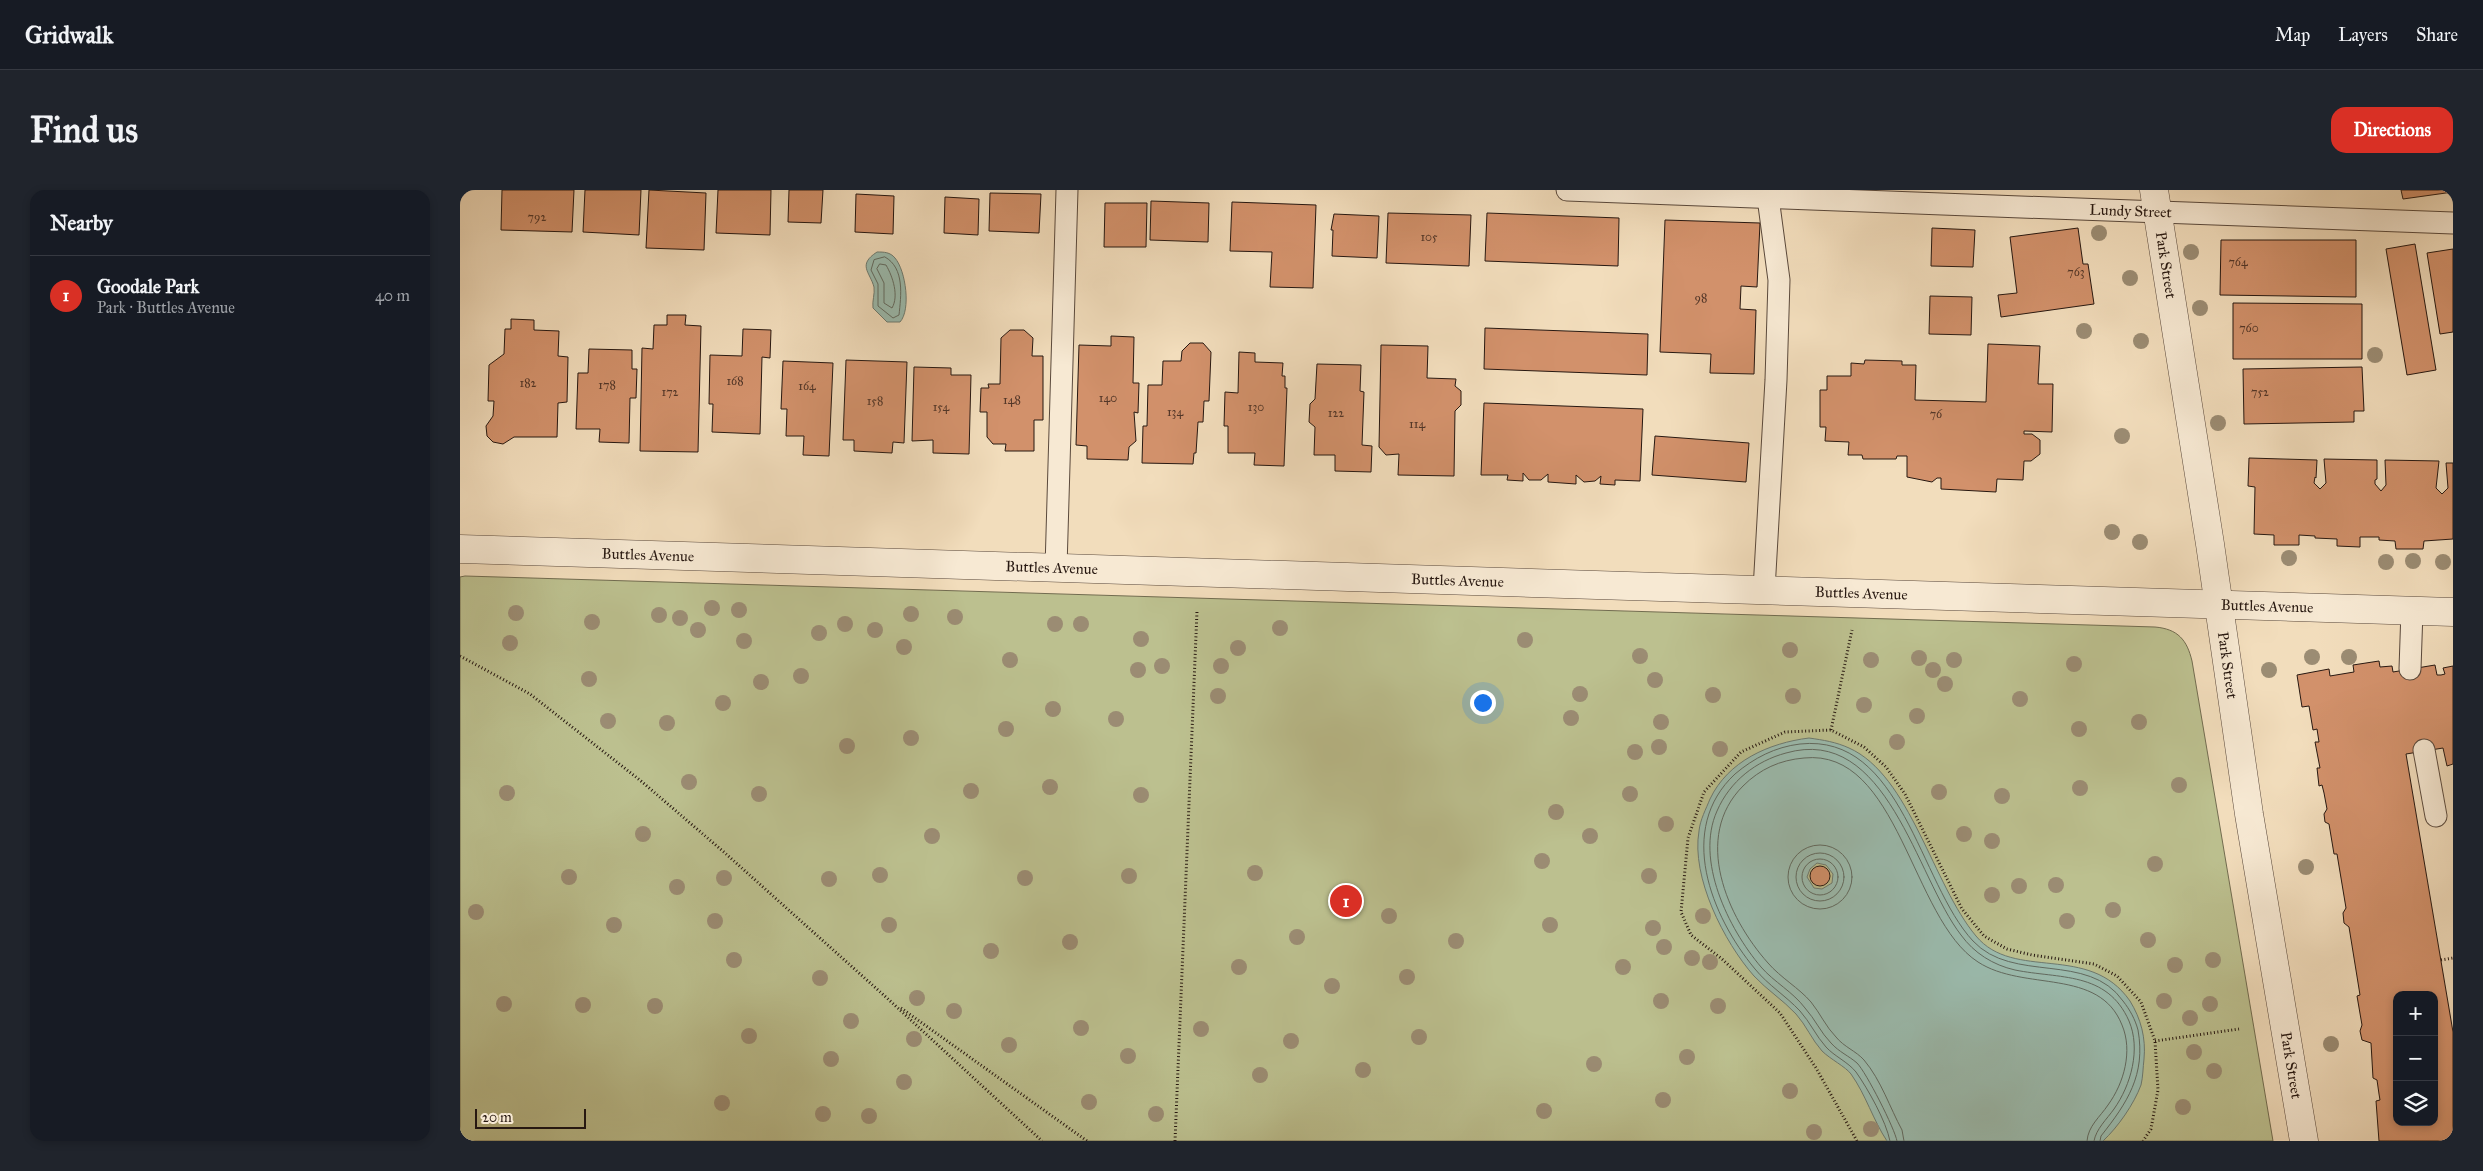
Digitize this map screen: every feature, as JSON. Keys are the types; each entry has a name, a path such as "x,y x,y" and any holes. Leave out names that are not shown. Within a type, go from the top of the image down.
{"street":[{"name":"Park Street","path":"2156,201 2219,604 2249,814 2304,1141"},
{"name":"Buttles Avenue","path":"460,549 2453,612"}],"lane":[{"path":"1056,568 1067,190"},
{"name":"Lundy Street","path":"1567,190 2156,201 2453,223"},
{"path":"1764,590 1776,380 1779,280 1768,194"},
{"path":"2410,669 2412,610"},
{"path":"2424,750 2436,816"}],"path":[{"path":"1175,1141 1197,610"},
{"path":"1830,730 1852,630"},
{"path":"460,656 530,694 596,744 725,853 888,999 1042,1141"},
{"path":"1857,1141 1816,1068 1780,1013 1691,934 1681,912 1688,838 1704,792 1741,752 1785,732 1830,730 1864,747 1886,767 1905,794 1962,909 1984,936 2007,949 2032,955 2094,964 2118,976 2141,1002 2155,1041 2158,1090 2151,1129 2143,1141"},
{"path":"2441,960 2453,958"},
{"path":"888,999 1087,1141"},
{"path":"2155,1041 2239,1029"}],"green space":[{"path":"460,577 2155,627 2170,630 2184,642 2192,661 2273,1141 460,1141"}],"water":[{"path":"877,252 893,256 902,272 906,300 900,322 887,322 873,308 874,287 866,265"},
{"path":"1809,738 1824,740 1849,748 1870,762 1889,782 1905,806 1961,914 1976,936 1992,950 2010,957 2094,972 2113,983 2130,1001 2140,1022 2143,1036 2142,1082 2125,1115 2103,1141 1887,1141 1851,1074 1822,1051 1796,1014 1759,981 1743,962 1721,927 1705,888 1698,849 1700,827 1710,799 1727,774 1751,756 1765,749 1794,740","holes":["1817,863 1826,865 1833,874 1832,883 1822,889 1814,888 1807,877 1810,869"]}],"building":[{"path":"502,190 574,190 572,232 501,230"},
{"path":"585,190 641,190 639,235 583,232"},
{"path":"649,190 706,193 704,250 646,248"},
{"path":"718,190 771,190 770,235 716,233"},
{"path":"789,190 823,190 821,223 788,222"},
{"path":"2401,190 2453,190 2453,192 2403,199"},
{"path":"990,193 1041,194 1039,233 989,231"},
{"path":"856,194 894,196 893,234 855,232"},
{"path":"945,197 979,199 978,235 944,233"},
{"path":"1151,201 1209,203 1208,242 1150,240"},
{"path":"1232,202 1316,205 1313,288 1270,287 1272,252 1230,251"},
{"path":"1105,203 1147,203 1146,247 1104,247"},
{"path":"1388,213 1471,215 1469,266 1386,263"},
{"path":"1487,213 1619,218 1618,266 1485,261"},
{"path":"1334,214 1379,216 1377,258 1332,256 1333,230 1331,230"},
{"path":"1665,220 1760,223 1757,287 1741,286 1740,309 1756,310 1754,374 1710,373 1711,354 1660,352"},
{"path":"1932,228 1975,230 1973,267 1931,266"},
{"path":"2078,228 2083,264 2088,264 2094,304 2001,317 1998,295 2017,293 2010,237"},
{"path":"2221,240 2356,240 2356,297 2220,295"},
{"path":"2415,244 2436,370 2407,375 2386,249"},
{"path":"2453,249 2453,332 2440,334 2427,253"},
{"path":"1930,296 1972,297 1971,335 1929,334"},
{"path":"2233,303 2362,304 2362,359 2233,359"},
{"path":"667,315 686,315 685,325 701,326 698,452 640,451 642,348 653,349 654,325 667,325"},
{"path":"511,319 534,320 534,330 559,331 558,356 568,357 567,402 558,403 557,437 514,437 503,444 493,442 487,436 486,426 493,416 494,401 488,401 489,365 504,354 505,329 511,329"},
{"path":"1485,328 1648,334 1647,375 1484,369"},
{"path":"743,329 771,330 770,358 762,357 760,434 712,432 713,404 709,404 710,355 742,356"},
{"path":"1010,330 1024,330 1033,338 1032,356 1043,356 1043,420 1034,420 1034,451 1005,451 1006,444 993,444 987,437 987,412 980,412 981,388 989,388 988,384 1000,384 1001,338"},
{"path":"1111,336 1134,337 1133,383 1139,383 1138,413 1134,412 1136,441 1129,447 1128,460 1087,459 1087,446 1076,445 1079,345 1111,346"},
{"path":"1190,343 1203,343 1211,352 1209,401 1204,401 1203,422 1198,422 1196,453 1194,453 1193,464 1142,463 1143,426 1147,426 1148,385 1162,385 1163,361 1181,361 1182,351"},
{"path":"1988,344 2040,346 2038,384 2053,384 2052,432 2024,431 2024,434 2032,434 2040,440 2040,454 2031,461 2024,461 2023,480 1997,479 1996,492 1941,489 1941,478 1937,478 1932,482 1907,477 1907,456 1897,456 1896,459 1863,459 1862,455 1848,455 1849,442 1825,441 1826,427 1820,427 1820,390 1827,390 1827,376 1851,376 1851,363 1864,364 1865,360 1902,361 1902,365 1916,365 1915,400 1986,402"},
{"path":"1381,345 1428,346 1427,378 1456,379 1455,386 1461,391 1461,405 1455,411 1454,476 1398,475 1399,454 1386,455 1379,447"},
{"path":"589,349 632,350 632,369 637,369 636,398 630,398 629,443 599,442 600,429 576,429 578,373 588,373"},
{"path":"1239,352 1255,353 1255,362 1283,363 1282,376 1285,376 1285,388 1287,388 1284,466 1254,465 1255,453 1228,453 1228,426 1224,426 1225,392 1238,393"},
{"path":"846,360 907,362 904,443 893,442 892,453 854,451 854,440 843,440"},
{"path":"783,361 833,363 829,456 803,455 804,436 786,436 787,409 781,409"},
{"path":"1317,364 1361,365 1360,391 1364,392 1362,445 1372,446 1371,472 1335,471 1335,455 1314,455 1315,427 1309,422 1310,404 1315,399"},
{"path":"914,367 951,368 951,375 971,375 969,454 933,453 933,440 912,441"},
{"path":"2362,367 2364,411 2354,411 2354,422 2244,424 2243,369"},
{"path":"1484,403 1643,409 1640,481 1615,480 1615,485 1600,484 1601,476 1595,481 1584,482 1576,475 1576,484 1548,482 1548,474 1541,480 1529,480 1523,473 1523,481 1507,480 1508,475 1481,475"},
{"path":"1655,436 1749,443 1746,482 1652,475"},
{"path":"2249,458 2317,460 2314,483 2320,489 2326,483 2324,459 2377,460 2377,479 2375,484 2381,491 2386,485 2385,460 2439,461 2436,488 2442,494 2448,488 2446,463 2453,463 2453,539 2424,541 2423,549 2396,549 2395,541 2379,540 2379,537 2360,537 2360,547 2337,546 2337,539 2299,535 2299,545 2274,545 2274,535 2254,534 2255,487 2248,486"},
{"path":"2379,661 2380,667 2392,666 2393,672 2435,665 2437,675 2445,674 2443,668 2453,666 2453,764 2447,766 2443,748 2406,754 2453,1032 2453,1141 2379,1141 2376,1101 2380,1100 2377,1080 2373,1078 2371,1043 2362,1040 2360,1031 2362,1025 2357,996 2360,995 2349,927 2344,923 2343,913 2346,908 2337,854 2334,854 2329,824 2325,822 2324,814 2327,809 2322,785 2319,786 2317,768 2320,768 2315,742 2319,742 2317,729 2313,730 2309,706 2302,707 2297,675 2329,669 2330,676 2354,672 2353,665"},
{"path":"1820,866 1827,869 1830,876 1827,883 1820,886 1813,883 1810,876 1813,869"}],"place":[{"name":"Goodale Park","path":"1346,901"}]}
